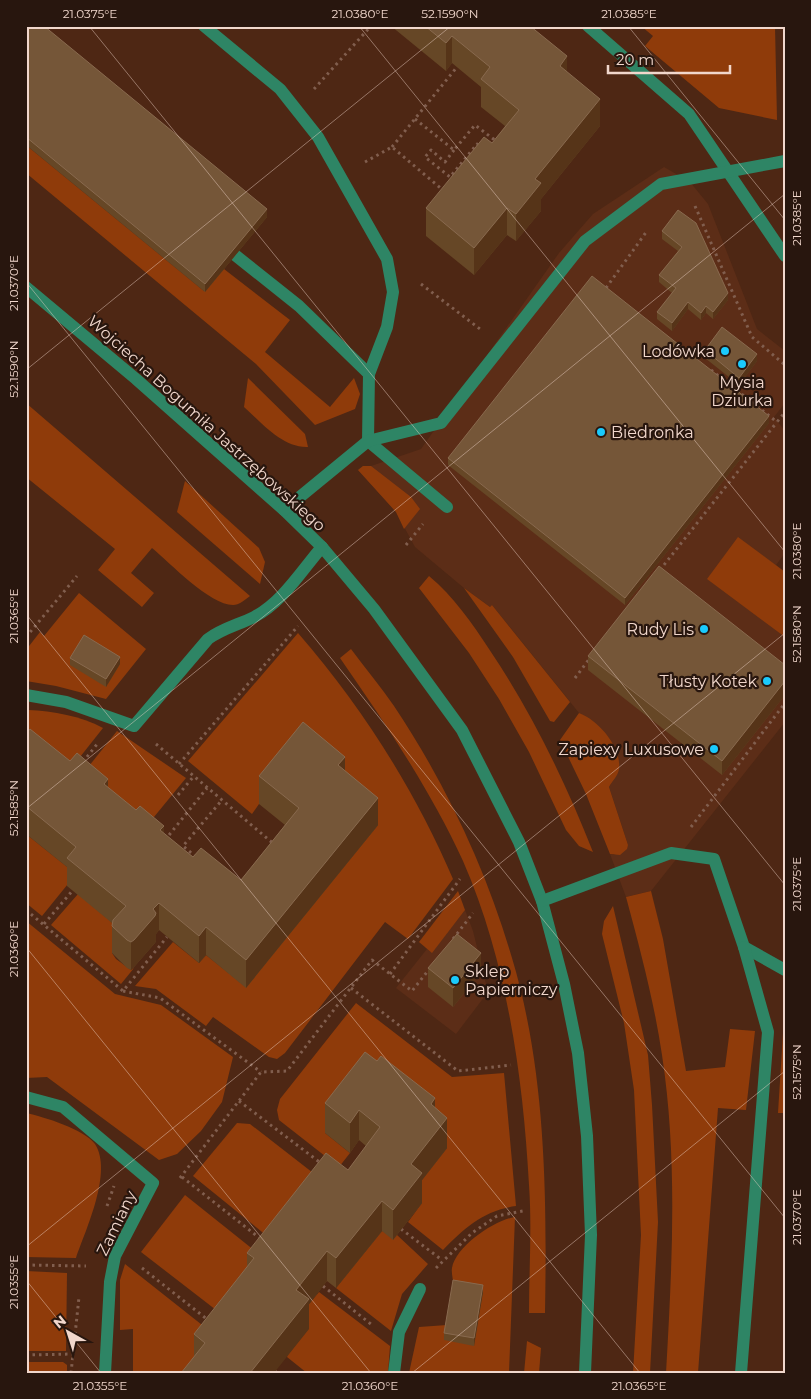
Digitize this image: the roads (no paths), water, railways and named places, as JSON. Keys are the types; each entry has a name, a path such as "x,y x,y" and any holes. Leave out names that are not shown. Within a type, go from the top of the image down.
{"street":[{"path":"204,26 280,89 296,109 318,138 387,259 393,292 387,327 369,374 368,442"},
{"path":"588,26 689,114 785,256"},
{"path":"284,510 368,442 441,423 585,241 661,184 785,161"},
{"path":"235,255 299,306 369,374"},
{"name":"Wojciecha Bogumiła Jastrzębowskiego","path":"26,287 136,379 284,510 322,547 374,609 462,730 519,842 542,901 564,984 576,1044 587,1136 591,1235 585,1373"},
{"path":"368,442 447,507"},
{"path":"26,695 66,702 134,726 208,639 222,628 255,617 272,604 322,547"},
{"path":"542,901 671,853 714,859 744,947 768,1032 741,1373"},
{"path":"744,947 785,970"},
{"name":"Zamiany","path":"26,1097 63,1108 153,1184 115,1256 110,1282 105,1373"},
{"path":"394,1373 399,1332 420,1289"}],"place":[{"name":"Lodówka","path":"725,351"},
{"name":"Mysia Dziurka","path":"742,364"},
{"name":"Biedronka","path":"601,432"},
{"name":"Rudy Lis","path":"704,629"},
{"name":"Tłusty Kotek","path":"767,681"},
{"name":"Zapiexy Luxusowe","path":"714,749"},
{"name":"Sklep Papierniczy","path":"455,980"}]}
